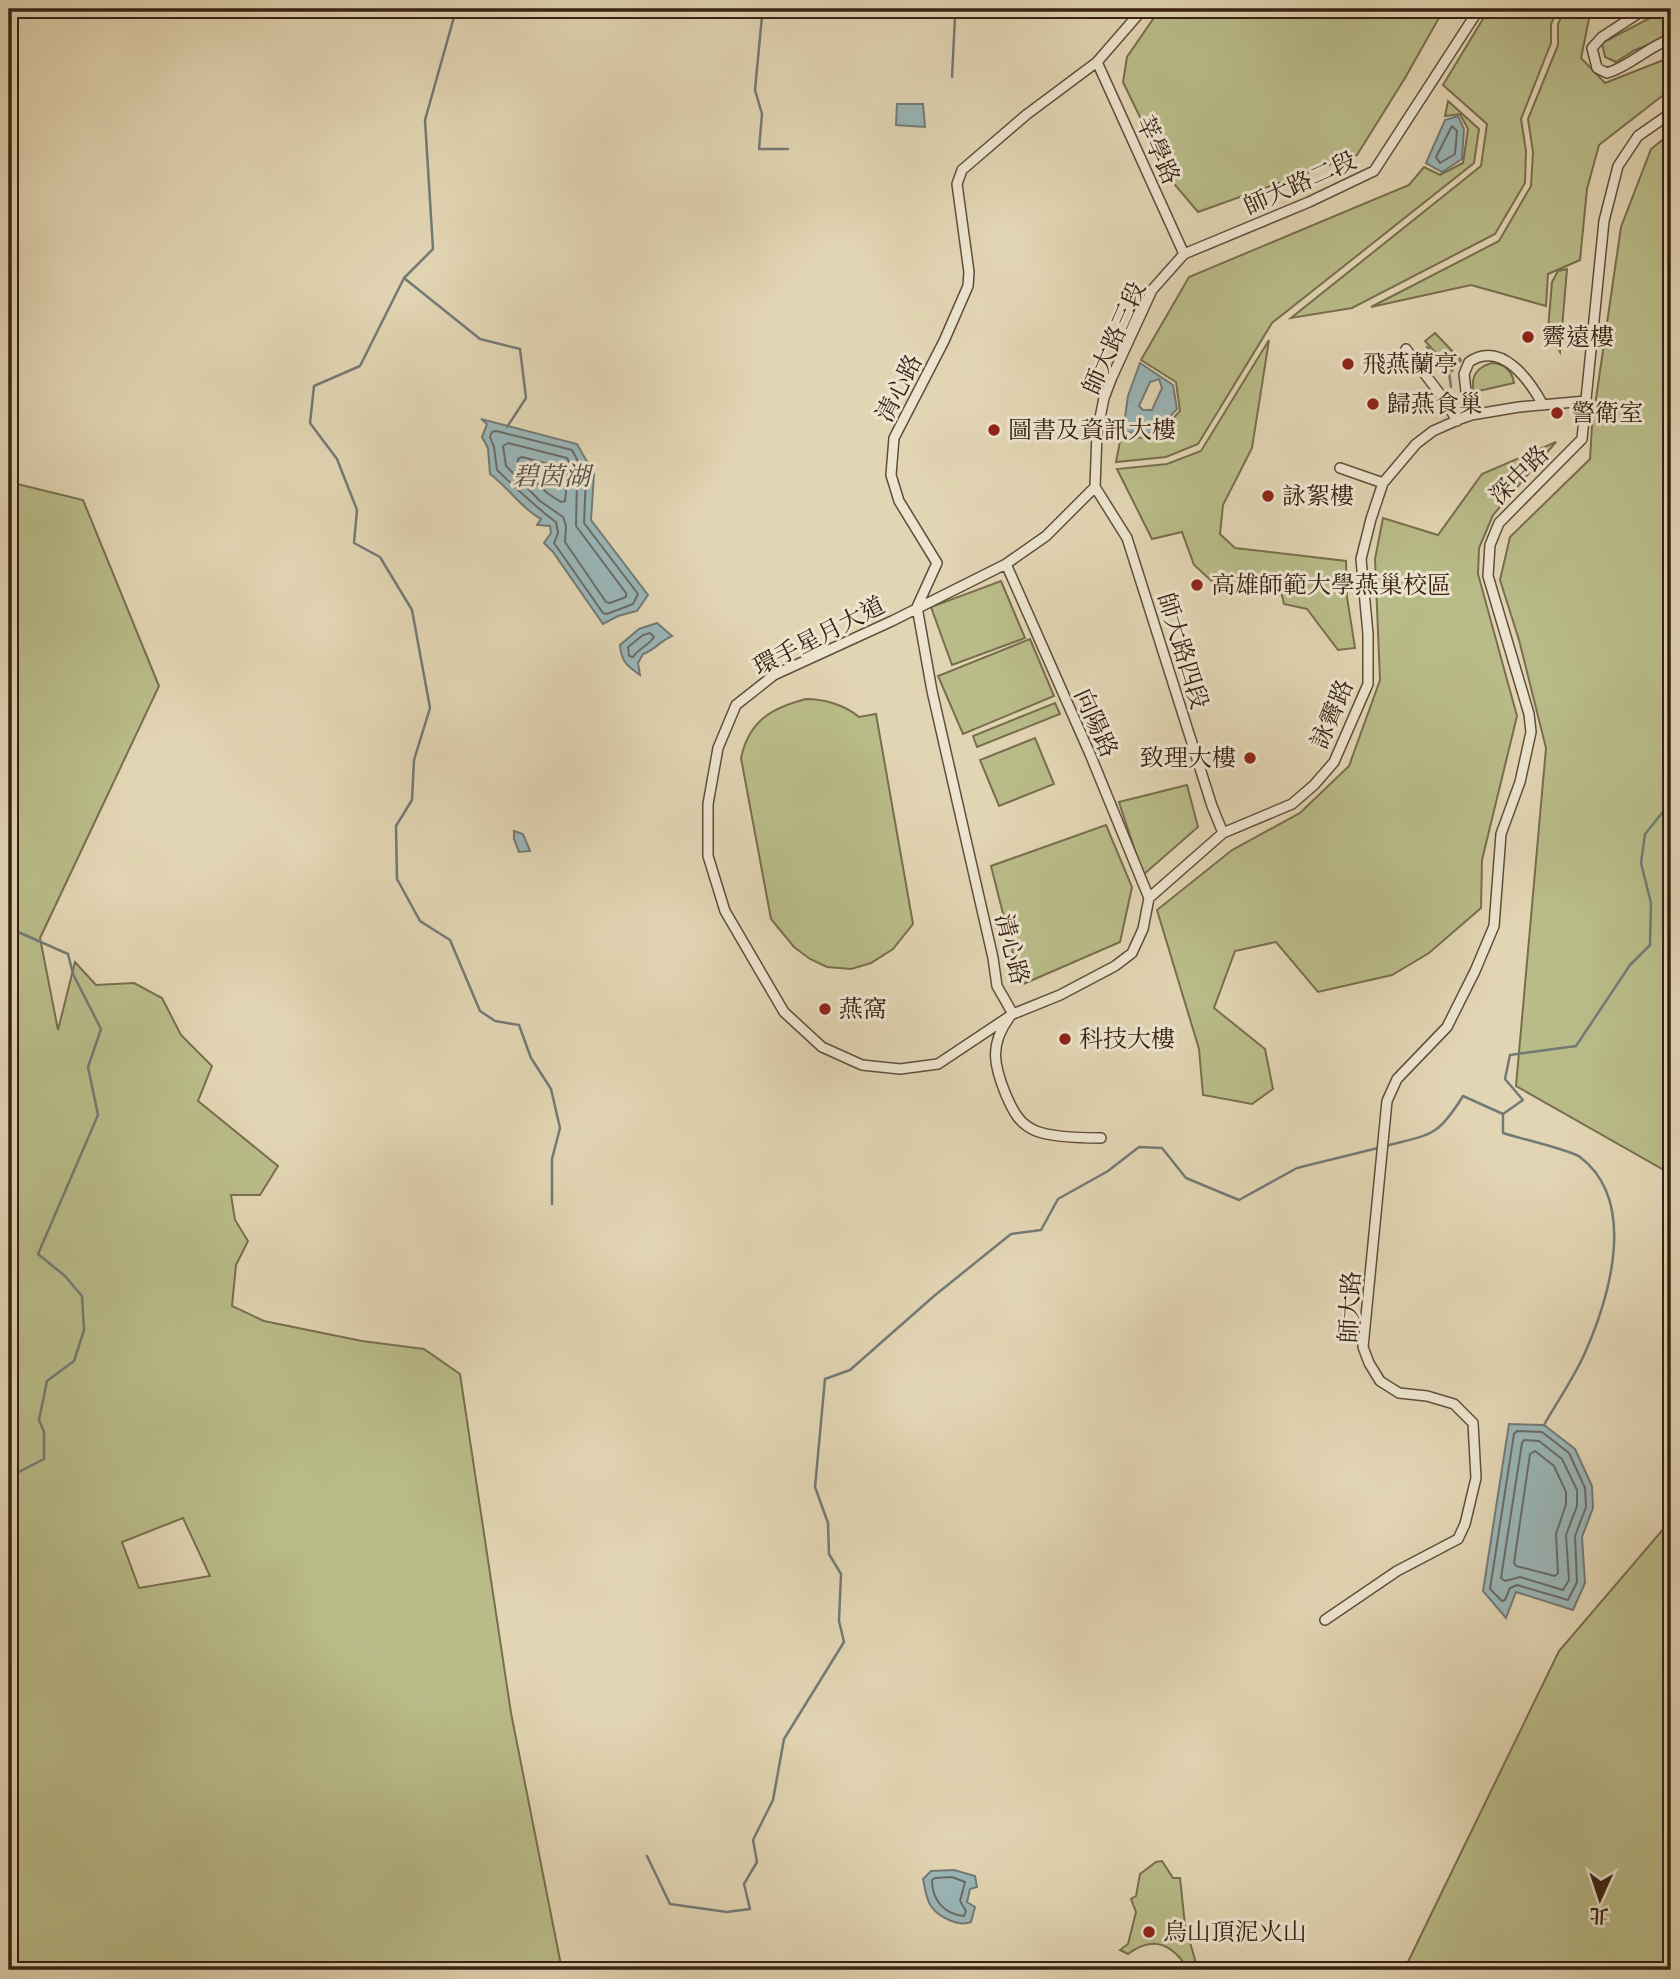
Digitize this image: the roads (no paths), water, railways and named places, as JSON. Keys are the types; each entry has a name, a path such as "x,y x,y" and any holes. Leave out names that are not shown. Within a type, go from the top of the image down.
{"street":[{"name":"清心路","path":"1013,1014 997,986 993,958 932,691 917,607 937,563 899,501 891,475 894,438 944,341 968,286 969,272 957,184 962,170 1026,115 1097,62 1143,9"},
{"name":"師大路二段","path":"1184,254 1309,202 1374,171 1479,9"},
{"path":"1645,9 1602,37 1592,48 1597,68 1607,73 1623,69 1652,47 1671,39"},
{"name":"莘學路","path":"1097,62 1184,254"},
{"name":"深中路","path":"1494,926 1501,834 1520,782 1531,732 1529,713 1488,576 1490,545 1499,523 1582,439 1604,221 1618,166 1637,136 1671,113"},
{"name":"師大路三段","path":"1095,487 1097,433 1104,398 1112,377 1152,290 1184,254"},
{"path":"1406,349 1457,421"},
{"path":"1469,416 1464,374 1469,362 1487,356 1507,361 1526,376 1543,405"},
{"name":"詠霽路","path":"1223,832 1292,804 1314,785 1334,762 1368,684 1368,634 1361,559 1371,519 1384,483 1416,444 1433,431 1469,416 1519,407 1569,401 1584,402"},
{"path":"1340,468 1384,483"},
{"name":"環手星月大道","path":"1095,487 1045,536 1006,564 774,675 736,705 718,748 708,804 708,856 725,911 784,1012 822,1047 862,1065 900,1069 938,1064 1013,1014 1060,995 1115,966 1132,953 1143,929 1149,898"},
{"name":"師大路四段","path":"1095,487 1127,538 1212,806 1223,832"},
{"name":"向陽路","path":"1006,564 1090,754 1149,898"},
{"path":"1149,898 1223,832"},
{"name":"師大路","path":"1325,1620 1397,1571 1458,1539 1471,1501 1476,1478 1473,1423 1454,1404 1427,1396 1399,1393 1380,1381 1368,1363 1363,1347 1387,1101 1397,1079 1447,1027 1494,926"},
{"path":"1013,1014 1002,1028 995,1068 1015,1117 1037,1131 1101,1138"}],"water":[{"path":"897,104 923,104 925,127 896,125"},
{"path":"1458,116 1464,129 1462,159 1442,172 1426,163 1445,120"},
{"path":"1140,363 1173,385 1177,409 1155,433 1123,432 1128,396","holes":["1159,379 1162,388 1152,410 1143,410 1139,406 1150,382"]},
{"name":"碧茵湖","path":"481,419 577,444 594,474 591,520 648,595 637,611 618,616 603,624 544,543 551,533 550,526 537,525 541,519 490,474 488,448 482,437 487,424"},
{"path":"657,623 672,636 643,654 638,663 640,675 625,663 620,645 639,629"},
{"path":"514,831 523,834 530,851 519,852"},
{"path":"1509,1424 1544,1425 1575,1449 1592,1486 1593,1508 1582,1537 1585,1583 1573,1610 1516,1592 1506,1618 1483,1591"},
{"path":"954,1870 975,1876 977,1887 970,1889 967,1902 975,1907 971,1922 955,1922 944,1917 934,1910 927,1897 923,1879 931,1871"}],"waterway":[{"path":"9,17 34,9"},
{"path":"452,9 454,17 425,120 433,249 404,278 480,339 520,349 526,398 507,427"},
{"path":"759,9 762,16 755,90 762,114 759,149 788,149"},
{"path":"950,9 955,17 952,77"},
{"path":"404,278 360,366 314,386 310,423 337,459 357,510 354,543 380,557 412,610 430,708 414,760 412,800 396,826 397,879 420,921 450,940 480,1011 495,1021 519,1025 531,1058 551,1089 560,1128 552,1159 552,1204"},
{"path":"1427,347 1449,372 1451,387"},
{"path":"1385,1146 1432,1132 1446,1120 1463,1096 1503,1114 1523,1100 1505,1079 1510,1055 1576,1046 1630,965 1650,945 1651,903 1641,863 1645,834 1671,802"},
{"path":"9,928 68,954 73,974 101,1029 88,1067 98,1115 38,1254 65,1276 82,1296 84,1330 74,1361 47,1381 39,1420 44,1432 44,1459 9,1477"},
{"path":"1503,1114 1503,1133 1580,1157 1598,1176 1609,1199 1614,1225 1614,1252 1602,1307 1584,1355 1544,1425"},
{"path":"647,1856 670,1904 727,1912 750,1909 744,1884 757,1862 753,1840 773,1800 784,1739 844,1642 839,1621 841,1574 829,1554 828,1523 815,1487 825,1379 850,1370 934,1296 1011,1234 1041,1230 1058,1199 1108,1171 1139,1147 1162,1148 1186,1178 1239,1200 1297,1168 1378,1148"}],"place":[{"name":"霽遠樓","path":"1528,337"},
{"name":"飛燕蘭亭","path":"1348,364"},
{"name":"歸燕食巢","path":"1373,404"},
{"name":"警衛室","path":"1557,413"},
{"name":"圖書及資訊大樓","path":"994,430"},
{"name":"詠絮樓","path":"1268,496"},
{"name":"高雄師範大學燕巢校區","path":"1197,585"},
{"name":"致理大樓","path":"1250,758"},
{"name":"燕窩","path":"825,1009"},
{"name":"科技大樓","path":"1065,1039"},
{"name":"烏山頂泥火山","path":"1149,1932"}]}
